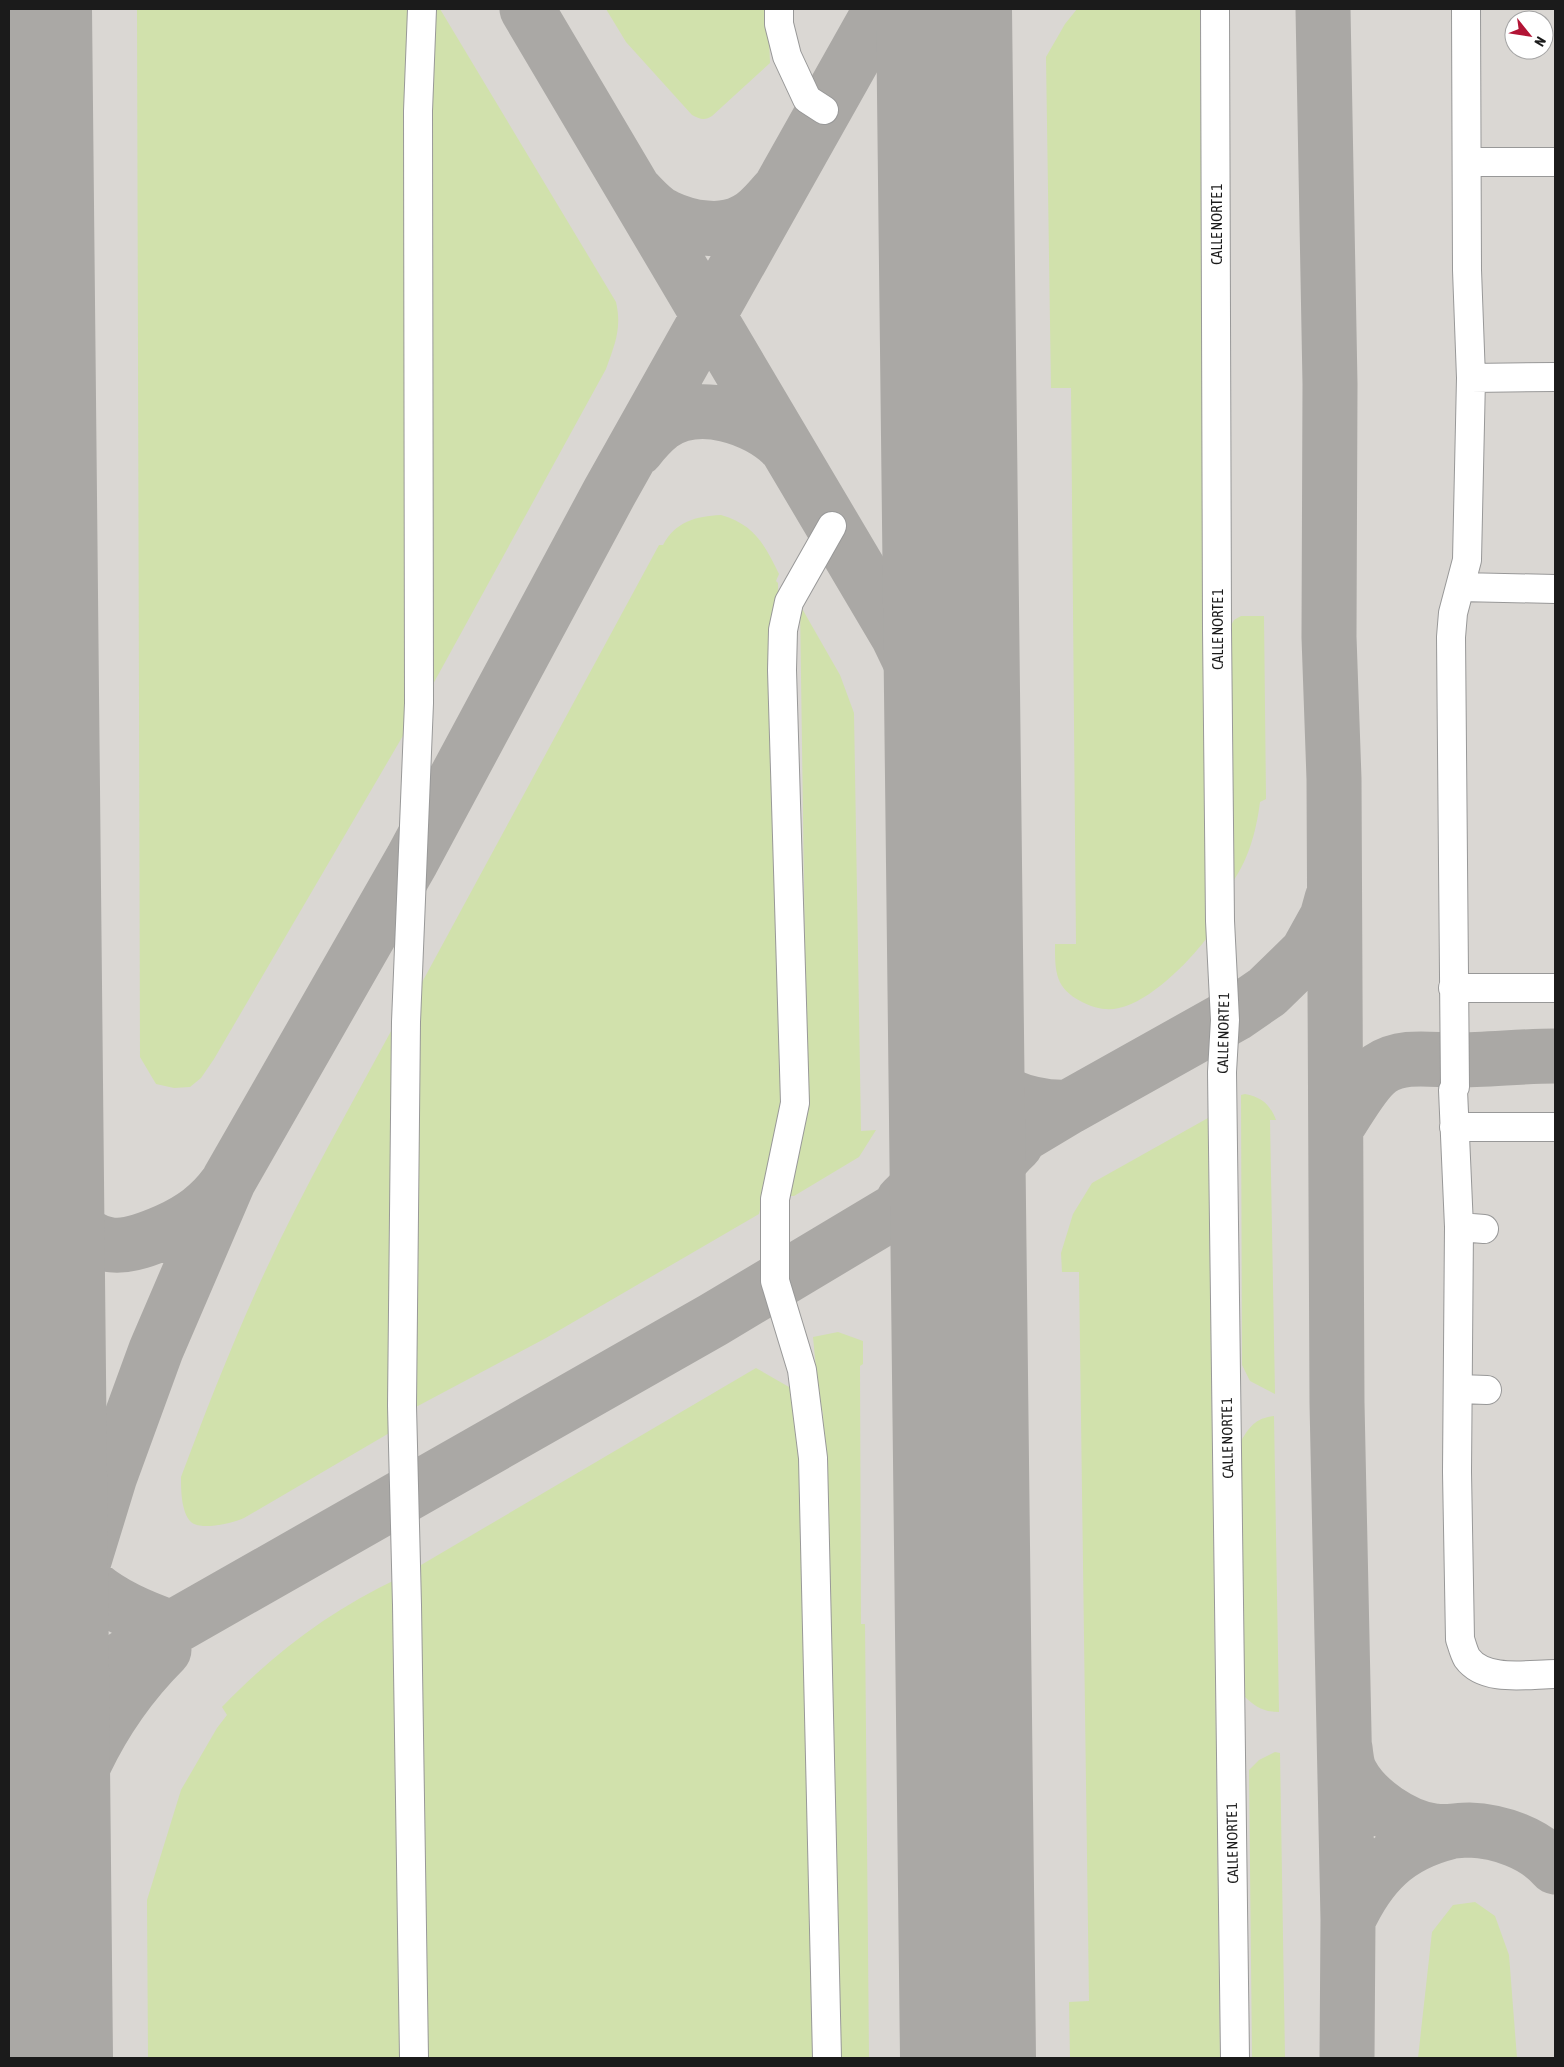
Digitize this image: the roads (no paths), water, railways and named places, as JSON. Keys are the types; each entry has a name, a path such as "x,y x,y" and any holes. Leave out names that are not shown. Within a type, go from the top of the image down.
{"lane":[{"path":"414,2058 402,1406 406,1022 419,703 418,111 422,9"},
{"path":"779,9 779,24 787,56 807,99 824,110"},
{"name":"CALLE NORTE 1","path":"1215,9 1217,619 1220,921 1225,1020 1222,1072 1235,2058"},
{"path":"1466,9 1466,270 1471,378 1467,560 1453,613 1451,637 1454,1127 1471,1228 1459,1389 1458,1520 1460,1639 1467,1658 1478,1667 1494,1674 1555,1674"},
{"path":"1467,162 1555,162"},
{"path":"1471,378 1555,377"},
{"path":"827,2058 813,1458 802,1370 775,1281 775,1199 795,1103 782,670 783,630 788,602 832,526"},
{"path":"1460,587 1555,589"},
{"path":"1453,988 1555,988"},
{"path":"1454,1127 1555,1127"},
{"path":"1459,1389 1487,1390"}]}
